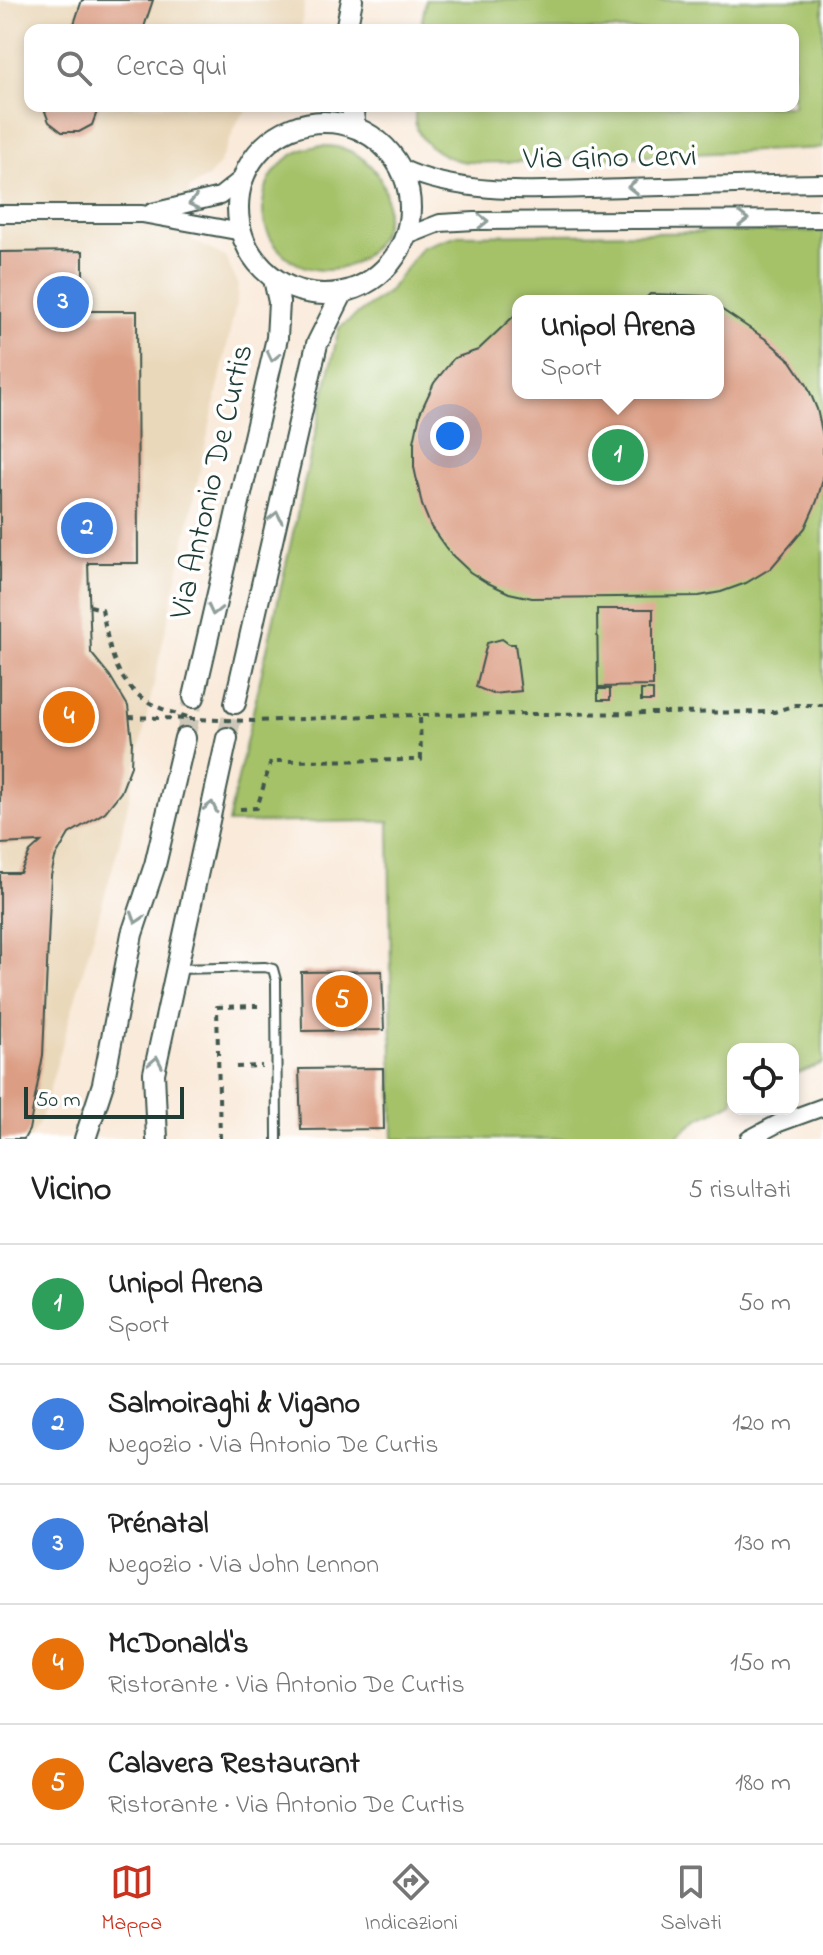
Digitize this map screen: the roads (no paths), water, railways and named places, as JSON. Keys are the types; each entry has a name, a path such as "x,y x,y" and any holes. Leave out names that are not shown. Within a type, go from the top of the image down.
{"street":[{"path":"346,24 352,0"},
{"path":"142,214 220,196 240,180 254,157 291,128 306,112"},
{"path":"240,180 237,203 246,246 274,279 295,290 318,296 341,296 381,272 407,236 411,212 401,168 354,116 335,123 313,123 291,128"},
{"name":"Via Gino Cervi","path":"401,168 438,183 472,187 563,189 823,183"},
{"path":"0,214 142,214 242,232"},
{"name":"Via Gino Cervi","path":"407,236 440,223 475,221 823,219"},
{"name":"Via Antonio De Curtis","path":"194,697 277,338 279,302 274,279"},
{"path":"235,703 317,344 341,296"},
{"path":"85,1139 103,1084 132,934 155,865 185,738"},
{"path":"157,1139 154,1130 154,1073 227,738"},
{"path":"749,1139 779,1123 823,1107"}],"lane":[{"path":"175,969 273,969 276,980 277,1139"}],"tunnel":[{"path":"185,738 194,697"},
{"path":"227,738 235,703"}],"place":[{"name":"Prénatal","path":"63,302"},
{"name":"Unipol Arena","path":"618,455"},
{"name":"Salmoiraghi & Vigano","path":"87,528"},
{"name":"McDonald's","path":"69,717"},
{"name":"Calavera Restaurant","path":"342,1001"}]}
